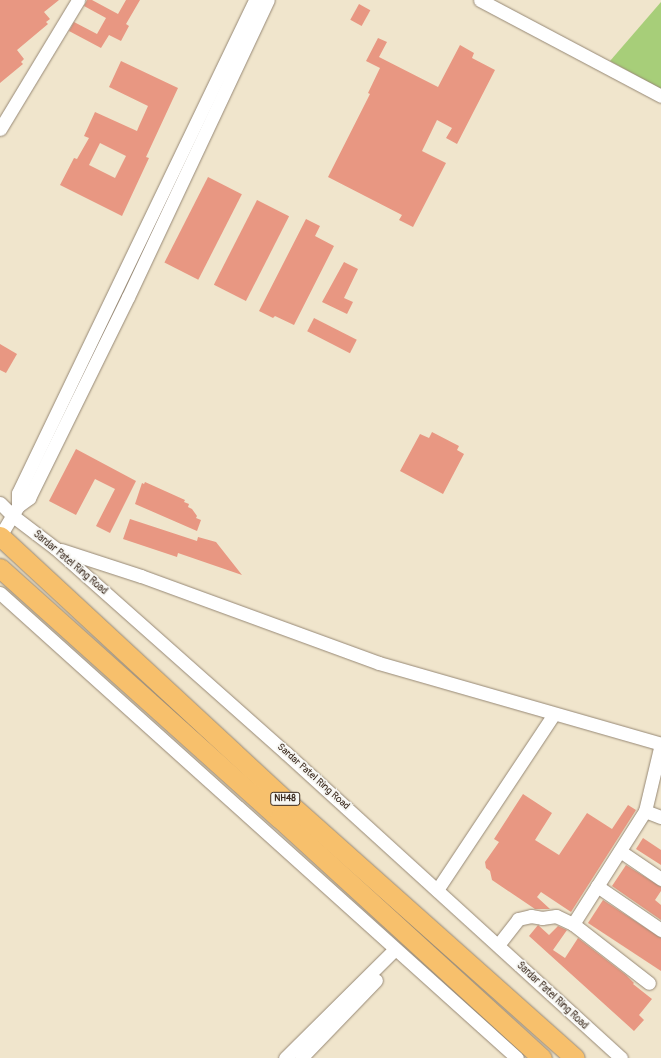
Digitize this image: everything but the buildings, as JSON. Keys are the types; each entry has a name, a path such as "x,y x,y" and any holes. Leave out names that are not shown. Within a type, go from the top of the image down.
{"highway":[{"name":"NH48","path":"0,536 249,778 542,1058"},
{"name":"NH48","path":"0,568 249,778 575,1058"}],"street":[{"path":"0,129 78,0"},
{"path":"15,511 18,493 255,0"},
{"path":"0,536 15,511 29,498 268,0"},
{"path":"480,0 661,96"},
{"path":"172,172 184,177"},
{"name":"Sardar Patel Ring Road","path":"0,503 15,511 437,890 621,1058"},
{"path":"55,548 148,578 379,663 661,744 645,811 573,924"},
{"path":"0,593 517,1058"},
{"path":"437,890 554,714"},
{"path":"645,811 661,817"},
{"path":"620,851 661,879"},
{"path":"597,886 661,930"},
{"path":"498,946 518,919 531,916 542,918 556,916 573,924 649,983"},
{"path":"285,1058 398,952"},
{"path":"301,1058 398,952"}],"green space":[{"path":"661,2 661,89 610,61"}]}
